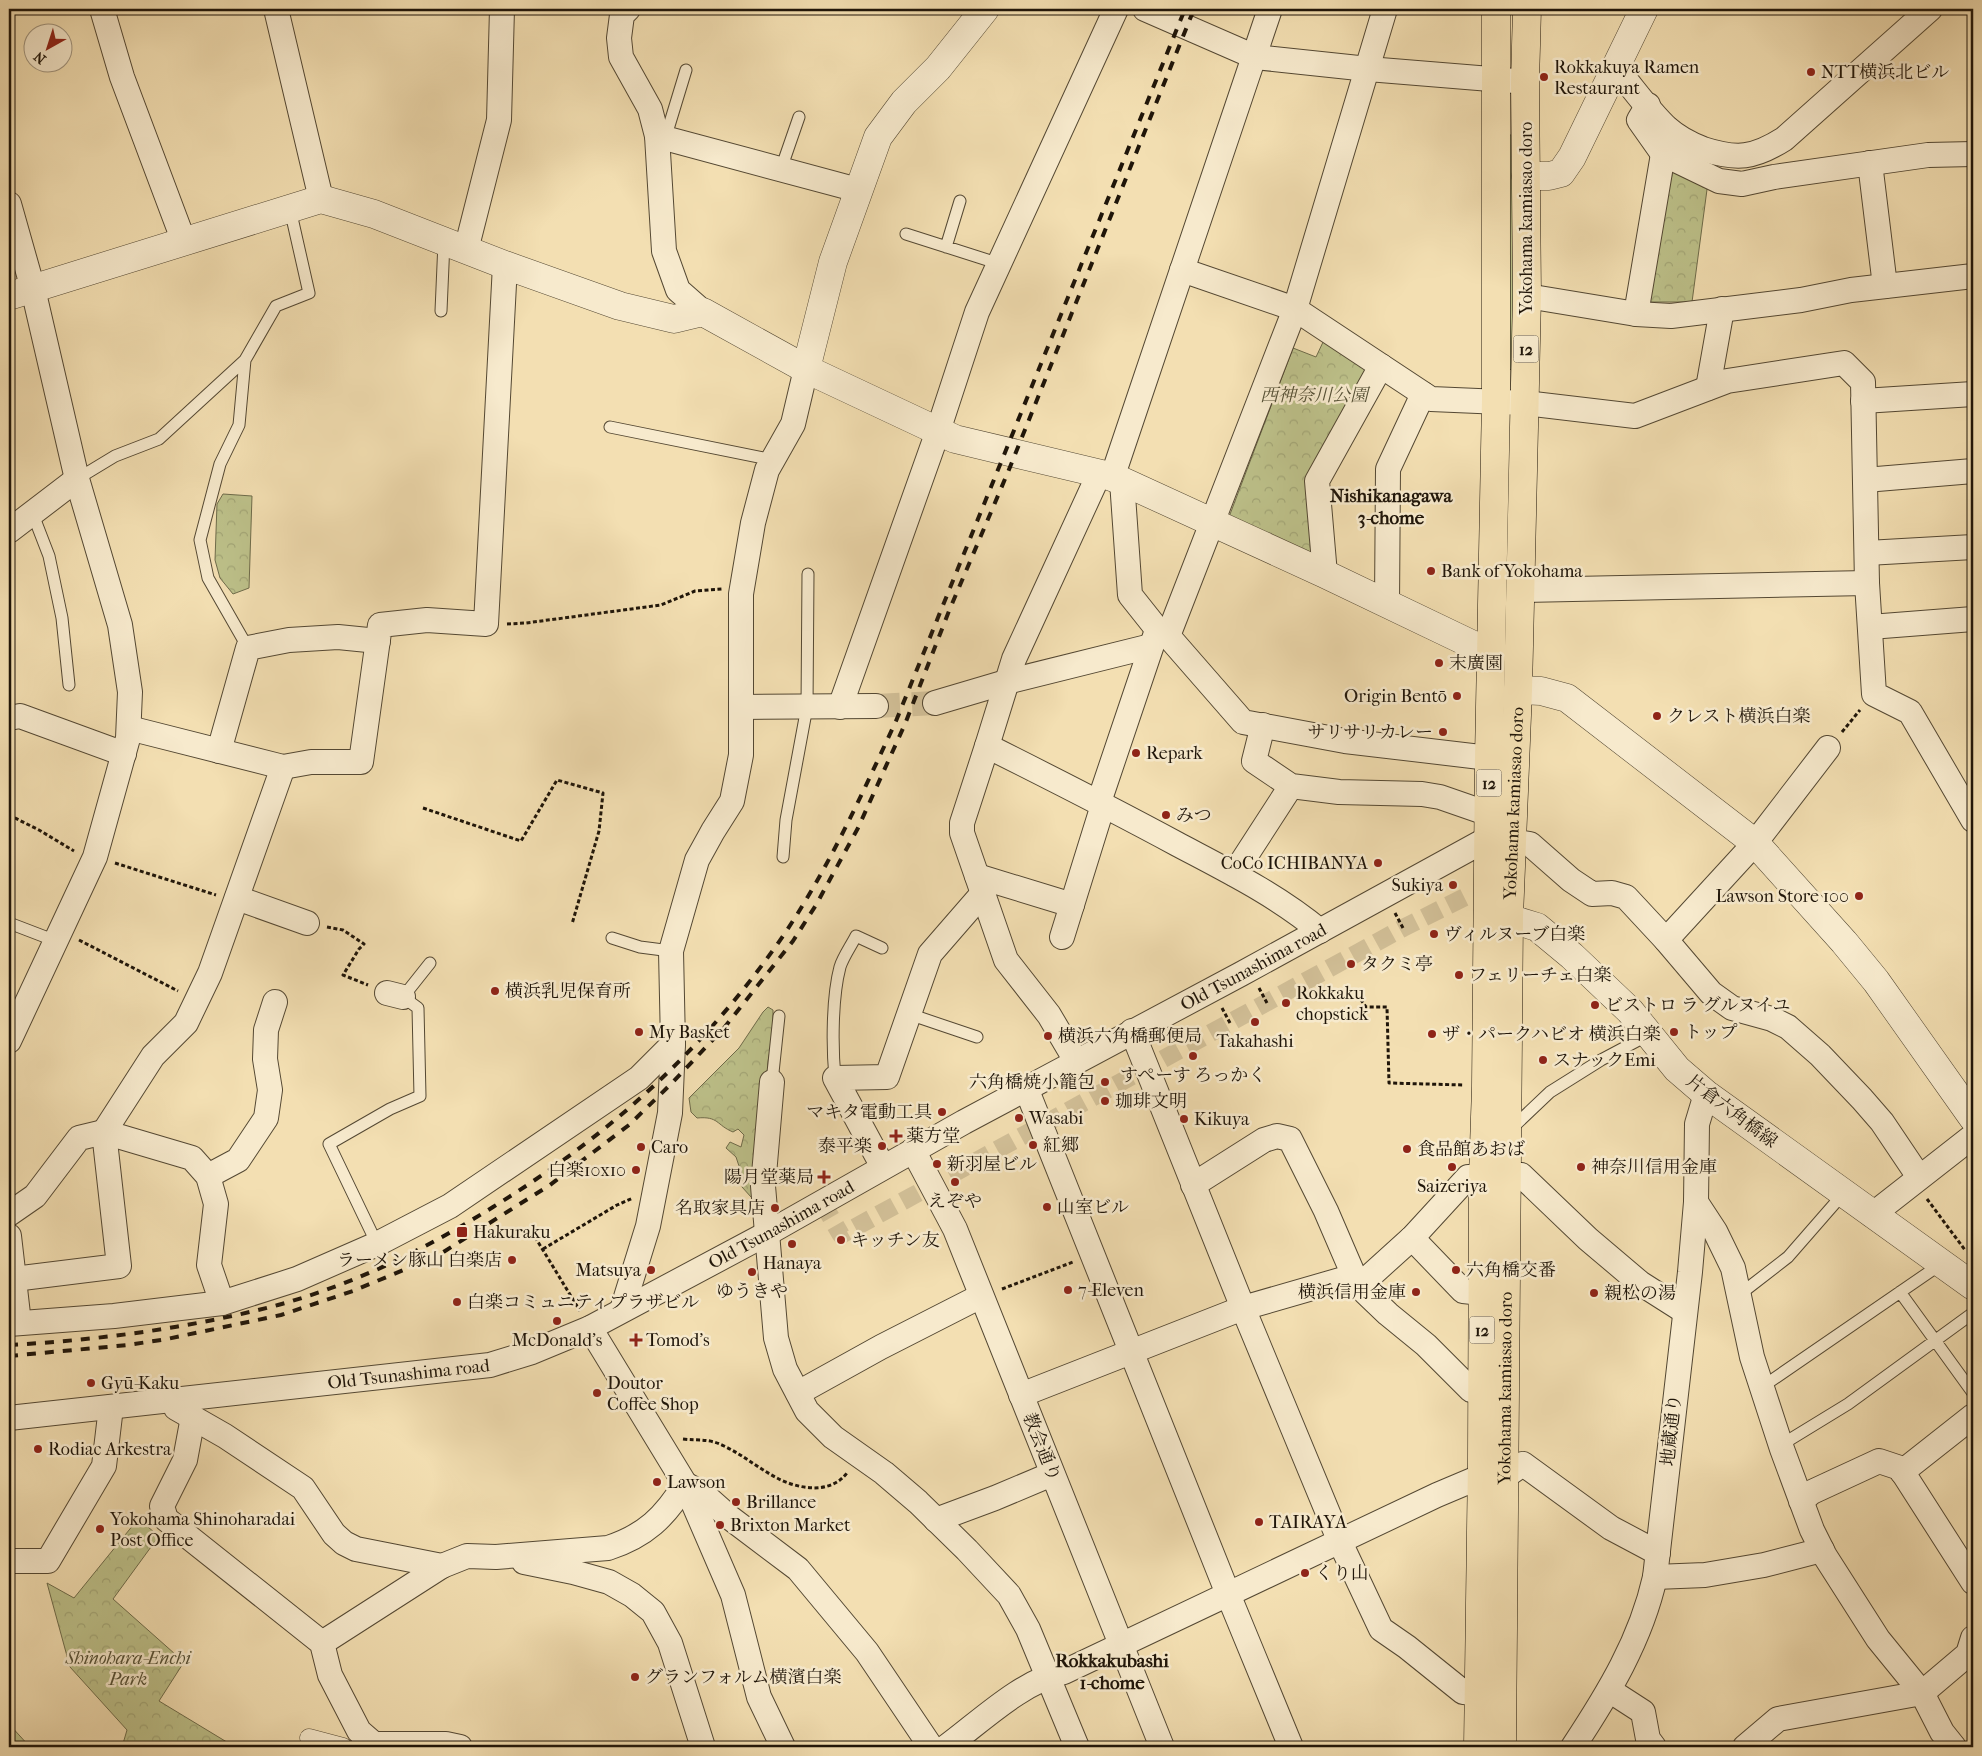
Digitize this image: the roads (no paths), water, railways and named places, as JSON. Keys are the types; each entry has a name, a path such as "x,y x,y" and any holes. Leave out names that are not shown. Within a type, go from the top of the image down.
{"main road":[{"name":"Yokohama kamiasao doro","path":"1478,1747 1478,1693 1493,1477 1482,1391 1482,1293 1496,1176 1509,1130 1498,915 1496,831 1489,758 1496,400 1496,9"},
{"name":"Yokohama kamiasao doro","path":"1496,831 1518,690 1527,296 1525,82 1527,9"},
{"name":"Yokohama kamiasao doro","path":"1498,915 1486,1087 1496,1176 1493,1477 1502,1747"}],"street":[{"path":"102,9 122,76 184,242"},
{"path":"276,9 321,199"},
{"path":"455,246 499,120 502,9"},
{"path":"628,9 622,15 619,38 621,57 650,109 661,137 664,251 678,290 703,312 806,369 955,439 1111,477 1325,574 1492,654"},
{"path":"622,1310 648,1226 670,1113 673,1044 671,951 697,860 712,831 732,801 741,754 742,588 753,523 767,470 793,424 833,262 878,137 904,102 938,68 985,9"},
{"path":"840,707 978,312 1116,9"},
{"path":"1076,1061 1049,1014 1006,960 962,833 962,823 1014,659 1111,477 1270,9"},
{"path":"1062,937 1101,804 1159,637 1212,522 1295,309 1385,9"},
{"path":"1153,10 1255,56 1368,69 1525,82"},
{"path":"1526,176 1549,176 1561,173 1572,157 1616,68 1639,10"},
{"path":"1616,68 1667,128 1689,144 1734,157 1751,154 1769,148 1784,139 1924,11"},
{"path":"1648,105 1639,120 1663,154 1719,181 1742,184 1928,155 1973,154"},
{"path":"661,137 858,190"},
{"path":"1636,314 1663,154"},
{"path":"1870,163 1885,286"},
{"path":"21,293 321,199 374,214 505,265 620,306 674,319 703,312"},
{"path":"9,204 21,293 120,625 130,692 128,738 94,859 9,1041"},
{"path":"129,728 283,767 311,762 360,762 380,625 427,620 486,624 505,265"},
{"path":"1182,270 1295,309 1431,399 1496,400 1635,416 1727,381 1844,363 1863,382 1867,583 1874,694 1910,712 1973,820"},
{"path":"1527,296 1636,314 1671,316 1801,300 1851,290 1973,276"},
{"path":"1708,388 1722,309"},
{"path":"1325,574 1316,481 1381,366"},
{"path":"1387,604 1388,469 1423,394"},
{"path":"1863,401 1973,394"},
{"path":"1865,480 1973,471"},
{"path":"1111,477 1130,595 1159,637 1243,722 1345,740 1489,758"},
{"path":"9,530 77,479"},
{"path":"1867,553 1973,547"},
{"path":"1520,590 1867,583"},
{"path":"1870,627 1973,619"},
{"path":"935,702 1159,637"},
{"path":"219,751 248,648 289,640 338,638 378,641"},
{"path":"1518,690 1541,691 1568,698 1755,843 1844,942 1871,975 1973,1118"},
{"path":"741,707 876,706"},
{"path":"9,718 20,716 124,754"},
{"path":"1263,725 1254,761 1291,786 1339,792 1422,794 1440,797 1496,831 1530,844 1572,880 1592,894 1612,893 1626,897 1711,993 1732,1008 1772,1019 1788,1027 1820,1055 1882,1122 1916,1179"},
{"path":"987,746 1234,874 1297,912 1320,932"},
{"path":"1666,940 1755,843 1828,748"},
{"path":"14,1279 119,1266 104,1132 153,1056 186,1023 210,973 283,767"},
{"path":"1234,874 1291,786"},
{"name":"Old Tsunashima road","path":"9,1418 111,1408 175,1398 490,1365 532,1352 590,1328 768,1233 1026,1088 1320,932 1496,831"},
{"path":"980,885 1072,905"},
{"path":"883,1167 835,1078 887,1077 930,954 980,885"},
{"path":"236,900 307,923"},
{"name":"片倉六角橋線","path":"1498,915 1537,927 1572,956 1630,1011 1677,1069 1706,1094 1973,1286"},
{"path":"208,1176 238,1160 266,1118 270,1090 265,1059 266,1030 275,1002"},
{"path":"1132,1031 1242,1308 1340,1542 1381,1629 1407,1647 1463,1692 1478,1693"},
{"path":"9,1236 14,1279 14,1324 114,1316 222,1303 297,1279 377,1244 450,1206 639,1078 673,1044"},
{"path":"772,1082 763,1186 776,1338 785,1369 807,1411 833,1437 884,1472 936,1520 1009,1596 1028,1629 1077,1747"},
{"path":"1026,1088 1291,1747"},
{"name":"地蔵通り","path":"1573,1747 1609,1690 1633,1645 1649,1605 1655,1577 1696,1202 1697,1124 1706,1094"},
{"path":"9,1214 35,1196 79,1138 104,1132 192,1158 208,1176 216,1204 209,1264 222,1303"},
{"path":"1193,1185 1264,1140 1277,1136 1290,1139 1357,1280 1365,1292 1388,1314 1426,1345 1471,1390 1482,1391"},
{"path":"1872,1215 1973,1136"},
{"name":"教会通り","path":"913,1150 955,1229 1162,1747"},
{"path":"1021,1395 1132,1353 1242,1308 1357,1280 1412,1238 1468,1177 1521,1174 1588,1239 1640,1283 1684,1311"},
{"path":"1696,1202 1715,1231 1733,1268 1752,1357 1801,1501 1822,1550 1878,1640 1922,1693 1942,1732 1954,1747"},
{"path":"1412,1238 1463,1291 1482,1293"},
{"path":"798,1393 881,1347 981,1296"},
{"path":"590,1328 685,1484 733,1595 759,1697 783,1747"},
{"path":"175,1398 176,1408 303,1488 334,1534 344,1543 356,1549 442,1566"},
{"path":"9,1561 48,1561 104,1466 111,1408"},
{"path":"1902,1472 1973,1416"},
{"path":"193,1417 185,1460 162,1506 166,1519 322,1643 330,1675 360,1731 374,1744 446,1744 460,1747"},
{"path":"1801,1501 1812,1492 1879,1462 1900,1468 1973,1582"},
{"path":"946,1747 1020,1691 1048,1676 1064,1672 1409,1508 1493,1477 1522,1464 1610,1528 1658,1552"},
{"path":"936,1520 1052,1474"},
{"path":"322,1643 442,1566 467,1556 496,1557 608,1548 623,1543 640,1535 672,1505 685,1484"},
{"path":"685,1484 702,1493 798,1569 867,1652 931,1747"},
{"path":"1655,1577 1705,1575 1764,1565 1822,1550"},
{"path":"496,1557 573,1572 609,1582 632,1595 653,1612 670,1643 703,1747"},
{"path":"1745,1747 1778,1719 1922,1693 1968,1654 1973,1638"},
{"path":"1609,1690 1643,1712 1648,1739 1654,1747"},
{"path":"309,1738 343,1747"}],"lane":[{"path":"661,137 686,70"},
{"path":"780,170 799,117"},
{"path":"946,247 960,201"},
{"path":"77,479 114,456 159,439 246,360 276,306 309,294 290,209"},
{"path":"906,234 1000,264"},
{"path":"441,311 455,246"},
{"path":"246,360 239,425 220,464 200,540 208,578 248,648"},
{"path":"610,427 773,460"},
{"path":"32,512 49,556 60,609 69,685"},
{"path":"784,857 786,820 807,707 808,574"},
{"path":"9,923 58,936"},
{"path":"835,1078 833,1061 835,1001 840,966 856,936 882,948"},
{"path":"612,938 640,947 671,951"},
{"path":"377,1244 329,1144 390,1109 420,1096 418,1008 395,995 430,963"},
{"path":"909,1014 977,1037"},
{"path":"772,1082 779,1016"},
{"path":"1509,1130 1550,1092 1601,1060 1650,1034"},
{"path":"1739,1296 1788,1257 1843,1194"},
{"path":"1762,1388 1942,1263"},
{"path":"1900,1292 1973,1393"},
{"path":"1781,1445 1848,1404 1973,1313"}],"tunnel":[{"path":"876,706 935,703"},
{"path":"822,1202 841,1235 1403,928 1471,894"}],"railway":[{"path":"9,1345 145,1332 245,1313 335,1287 389,1264 442,1237 493,1207 577,1150 653,1087 721,1016 753,977 800,910 844,830 896,721 1185,9"},
{"path":"9,1356 128,1345 167,1339 281,1315 353,1291 437,1256 550,1185 629,1125 724,1028 793,941 816,905 858,828 905,724 949,611 1008,472 1194,9"}],"place":[{"name":"NTT横浜北ビル","path":"1811,72"},
{"name":"Rokkakuya Ramen Restaurant","path":"1544,77"},
{"name":"Bank of Yokohama","path":"1431,571"},
{"name":"末廣園","path":"1439,663"},
{"name":"Origin Bentō","path":"1457,696"},
{"name":"クレスト横浜白楽","path":"1657,716"},
{"name":"サリサリカレー","path":"1443,732"},
{"name":"Repark","path":"1136,753"},
{"name":"みつ","path":"1166,815"},
{"name":"CoCo ICHIBANYA","path":"1378,863"},
{"name":"Sukiya","path":"1453,885"},
{"name":"Lawson Store 100","path":"1859,896"},
{"name":"ヴィルヌーブ白楽","path":"1434,934"},
{"name":"タクミ亭","path":"1351,964"},
{"name":"フェリーチェ白楽","path":"1459,975"},
{"name":"横浜乳児保育所","path":"495,991"},
{"name":"Rokkaku chopstick","path":"1286,1003"},
{"name":"ビストロ ラ グルヌイユ","path":"1595,1005"},
{"name":"Takahashi","path":"1255,1022"},
{"name":"My Basket","path":"639,1032"},
{"name":"トップ","path":"1674,1032"},
{"name":"ザ・パークハビオ 横浜白楽","path":"1432,1034"},
{"name":"横浜六角橋郵便局","path":"1048,1036"},
{"name":"すぺーす ろっかく","path":"1193,1056"},
{"name":"スナックEmi","path":"1543,1060"},
{"name":"六角橋焼小籠包","path":"1105,1082"},
{"name":"珈琲文明","path":"1105,1101"},
{"name":"マキタ電動工具","path":"942,1112"},
{"name":"Wasabi","path":"1019,1118"},
{"name":"Kikuya","path":"1184,1119"},
{"name":"薬方堂","path":"896,1136"},
{"name":"紅郷","path":"1033,1145"},
{"name":"泰平楽","path":"882,1146"},
{"name":"Caro","path":"641,1147"},
{"name":"食品館あおば","path":"1407,1149"},
{"name":"新羽屋ビル","path":"937,1164"},
{"name":"Saizeriya","path":"1452,1167"},
{"name":"神奈川信用金庫","path":"1581,1167"},
{"name":"白楽10x10","path":"636,1170"},
{"name":"陽月堂薬局","path":"824,1177"},
{"name":"えぞや","path":"955,1182"},
{"name":"山室ビル","path":"1047,1207"},
{"name":"名取家具店","path":"775,1208"},
{"name":"Hakuraku","path":"462,1232"},
{"name":"キッチン友","path":"841,1240"},
{"name":"Hanaya","path":"792,1244"},
{"name":"ラーメン豚山 白楽店","path":"512,1260"},
{"name":"Matsuya","path":"651,1270"},
{"name":"六角橋交番","path":"1456,1270"},
{"name":"ゆうきや","path":"752,1272"},
{"name":"7-Eleven","path":"1068,1290"},
{"name":"横浜信用金庫","path":"1416,1292"},
{"name":"親松の湯","path":"1594,1293"},
{"name":"白楽コミュニティプラザビル","path":"457,1302"},
{"name":"McDonald's","path":"557,1321"},
{"name":"Tomod's","path":"636,1340"},
{"name":"Gyū-Kaku","path":"91,1383"},
{"name":"Doutor Coffee Shop","path":"597,1393"},
{"name":"Rodiac Arkestra","path":"38,1449"},
{"name":"Lawson","path":"657,1482"},
{"name":"Brillance","path":"736,1502"},
{"name":"TAIRAYA","path":"1259,1522"},
{"name":"Brixton Market","path":"720,1525"},
{"name":"Yokohama Shinoharadai Post Office","path":"100,1529"},
{"name":"くり山","path":"1305,1573"},
{"name":"グランフォルム横濱白楽","path":"635,1677"}],"district":[{"name":"Nishikanagawa 3-chome","path":"1391,506"},
{"name":"Rokkakubashi 1-chome","path":"1112,1671"}],"park label":[{"name":"西神奈川公園","path":"1314,395"},
{"name":"Shinohara-Enchi Park","path":"128,1668"}]}
